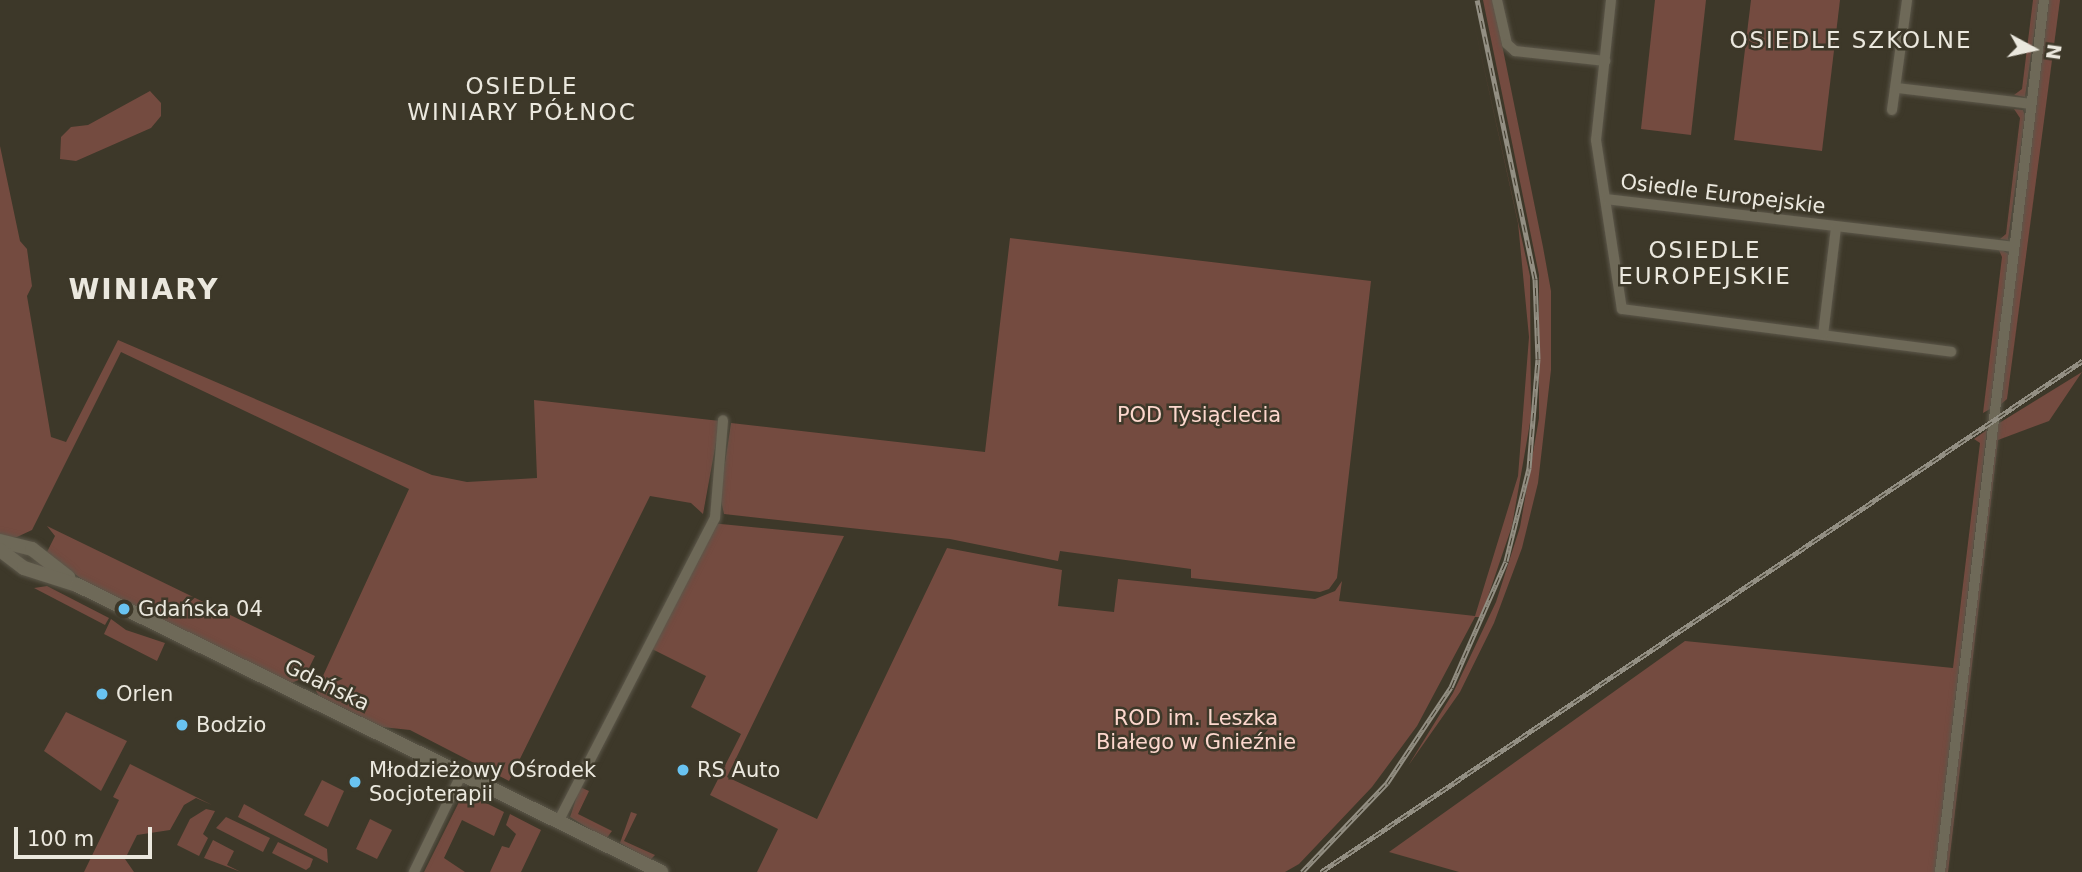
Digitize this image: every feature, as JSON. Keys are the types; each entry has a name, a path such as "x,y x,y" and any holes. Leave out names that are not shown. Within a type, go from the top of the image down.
{"street":[{"path":"1497,0 1507,44 1514,51 1605,61"},
{"name":"Osiedle Europejskie","path":"1611,0 1596,140 1622,309 1951,352"},
{"path":"1892,110 1908,0"},
{"path":"1940,872 2043,0"},
{"path":"1897,88 2031,104"},
{"name":"Osiedle Europejskie","path":"1606,199 2014,247"},
{"name":"Osiedle Europejskie","path":"1823,335 1836,227"},
{"path":"558,822 715,517 723,420"},
{"name":"Gdańska","path":"0,541 77,585 661,872"},
{"name":"Gdańska","path":"0,550 28,559"},
{"path":"414,872 461,775"}],"green space":[{"name":"ROD im. Leszka Białego w Gnieźnie","path":"1469,0 1530,276 1531,417 1512,526 1481,617 1475,617 1417,726 1372,787 1299,864 1285,872 757,872 778,829 710,795 741,734 691,707 706,676 650,648 711,523 844,536 727,777 817,819 947,548 1062,570 1058,606 1114,612 1118,579 1315,599 1335,591 1342,581 1339,601 1475,616 1518,476 1529,337 1518,223"},
{"path":"1483,0 1493,0 1543,247 1551,291 1551,370 1538,483 1522,548 1494,623 1460,692 1408,766 1453,693 1496,602 1520,527 1539,418 1539,275"},
{"path":"1655,0 1706,0 1691,135 1641,129"},
{"path":"1751,0 1840,0 1822,151 1734,140"},
{"path":"2033,0 2039,0 2025,97 2014,95 2022,89"},
{"path":"2049,0 2060,0 2007,399 2000,405"},
{"path":"150,91 161,103 161,116 151,128 76,161 60,159 61,137 71,127 88,125"},
{"path":"2014,109 2023,110 2025,116 2008,240 2000,239 2006,234 2020,118"},
{"path":"0,146 20,241 27,249 32,286 27,296 51,437 66,442 118,340 432,475 467,482 537,478 534,400 720,421 703,514 691,503 650,496 509,781 410,730 382,727 319,696 316,691 409,489 121,352 32,530 17,537 0,537"},
{"name":"POD Tysiąclecia","path":"1010,238 1371,281 1337,578 1329,589 1320,592 1191,578 1191,569 1060,551 1058,561 950,539 724,514 720,496 731,423 985,452"},
{"path":"1998,248 2009,254 1990,409 1983,413 2002,257"},
{"path":"2082,372 2049,421 1998,440 1948,872 1944,872 1996,425"},
{"path":"1987,430 1935,872 1459,872 1389,852 1685,641 1953,668 1980,443 1974,439"},
{"path":"47,526 315,656 304,678 291,683 89,585 47,552 55,536"},
{"path":"47,586 109,618 105,625 34,588"},
{"path":"111,619 126,630 165,643 157,661 104,634"},
{"path":"66,712 127,741 101,791 44,751"},
{"path":"130,764 212,805 196,798 184,805 170,830 137,835 125,859 134,872 84,872 119,800 113,797"},
{"path":"322,780 344,791 328,827 304,815"},
{"path":"580,787 589,791 578,814 612,831 606,839 570,817"},
{"path":"464,792 504,812 494,836 462,820 444,858 465,872 424,872"},
{"path":"244,804 327,849 328,863 238,817"},
{"path":"206,809 215,811 203,834 208,838 199,856 177,845 190,819"},
{"path":"631,812 637,814 624,841 655,855 650,860 620,843"},
{"path":"510,814 541,830 521,872 490,872 502,846 509,848 516,834 506,825"},
{"path":"226,817 270,838 263,852 216,828"},
{"path":"370,819 392,830 377,859 356,849"},
{"path":"213,840 234,851 227,865 241,872 204,858"},
{"path":"278,842 313,859 310,867 306,870 272,853"}],"railway":[{"path":"1302,872 1387,783 1451,687 1506,561 1529,468 1538,359 1535,279 1477,0"},
{"path":"1321,872 2082,361"}],"place":[{"name":"Gdańska 04","path":"124,609"},
{"name":"Orlen","path":"102,694"},
{"name":"Bodzio","path":"182,725"},
{"name":"RS Auto","path":"683,770"},
{"name":"Młodzieżowy Ośrodek Socjoterapii","path":"355,782"}],"district":[{"name":"OSIEDLE SZKOLNE","path":"1851,40"},
{"name":"OSIEDLE WINIARY PÓŁNOC","path":"522,99"},
{"name":"OSIEDLE EUROPEJSKIE","path":"1705,263"},
{"name":"WINIARY","path":"144,290"}]}
